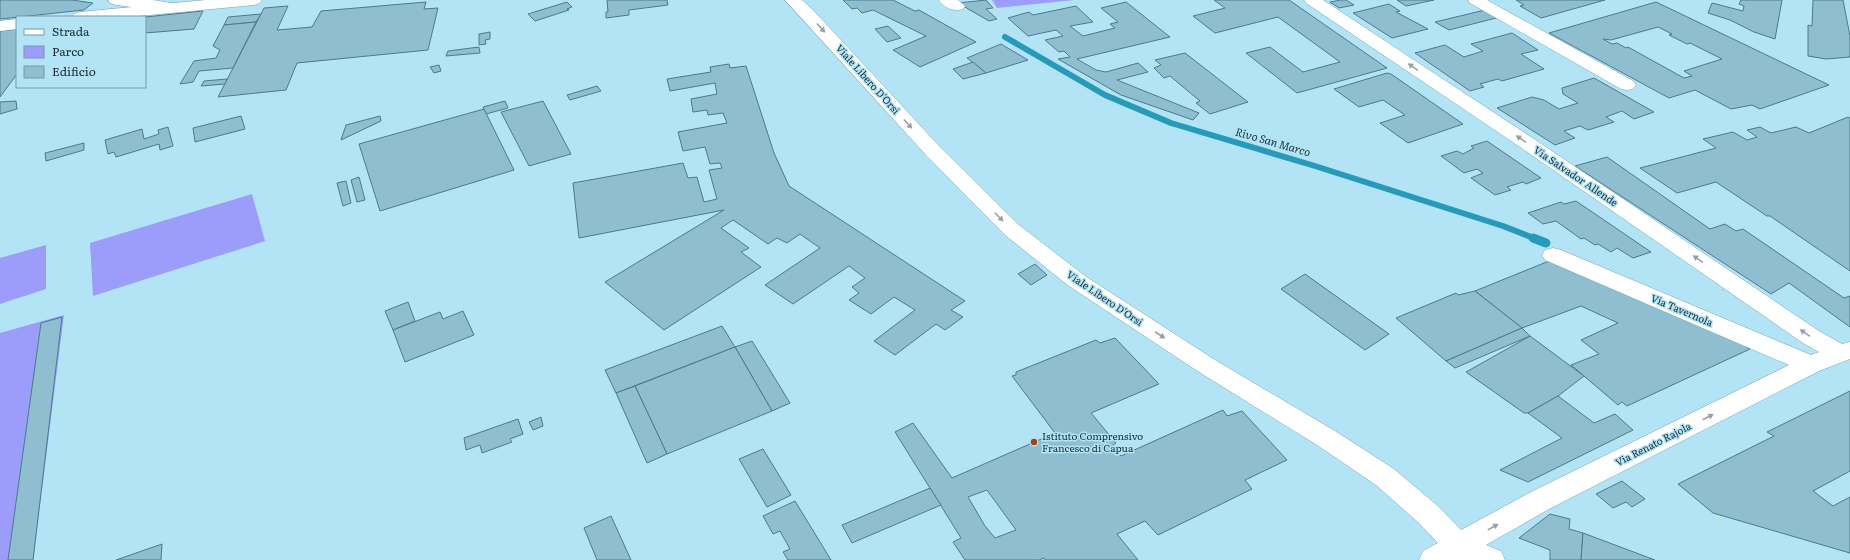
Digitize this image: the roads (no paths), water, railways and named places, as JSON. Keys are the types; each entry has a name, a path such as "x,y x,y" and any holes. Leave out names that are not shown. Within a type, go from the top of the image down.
{"street":[{"path":"116,0 171,7"},
{"path":"89,16 254,0"},
{"name":"Viale Libero D'Orsi","path":"793,0 807,13 933,151 1012,230 1077,281 1207,366 1326,438 1385,477 1429,515 1458,546"},
{"name":"Via Salvador Allende","path":"1312,0 1521,139 1811,337 1844,351"},
{"path":"1476,0 1627,85"},
{"path":"0,26 16,24"},
{"name":"Via Tavernola","path":"1553,255 1811,365"},
{"name":"Via Renato Rajola","path":"1433,560 1542,500 1811,365 1844,351"},
{"path":"1458,546 1491,560"}],"waterway":[{"name":"Rivo San Marco","path":"1005,37 1105,95 1171,123 1315,166 1503,226 1536,239"},
{"name":"Rivo San Marco","path":"1533,238 1546,243"}],"place":[{"name":"Istituto Comprensivo Francesco di Capua","path":"1034,442"}]}
